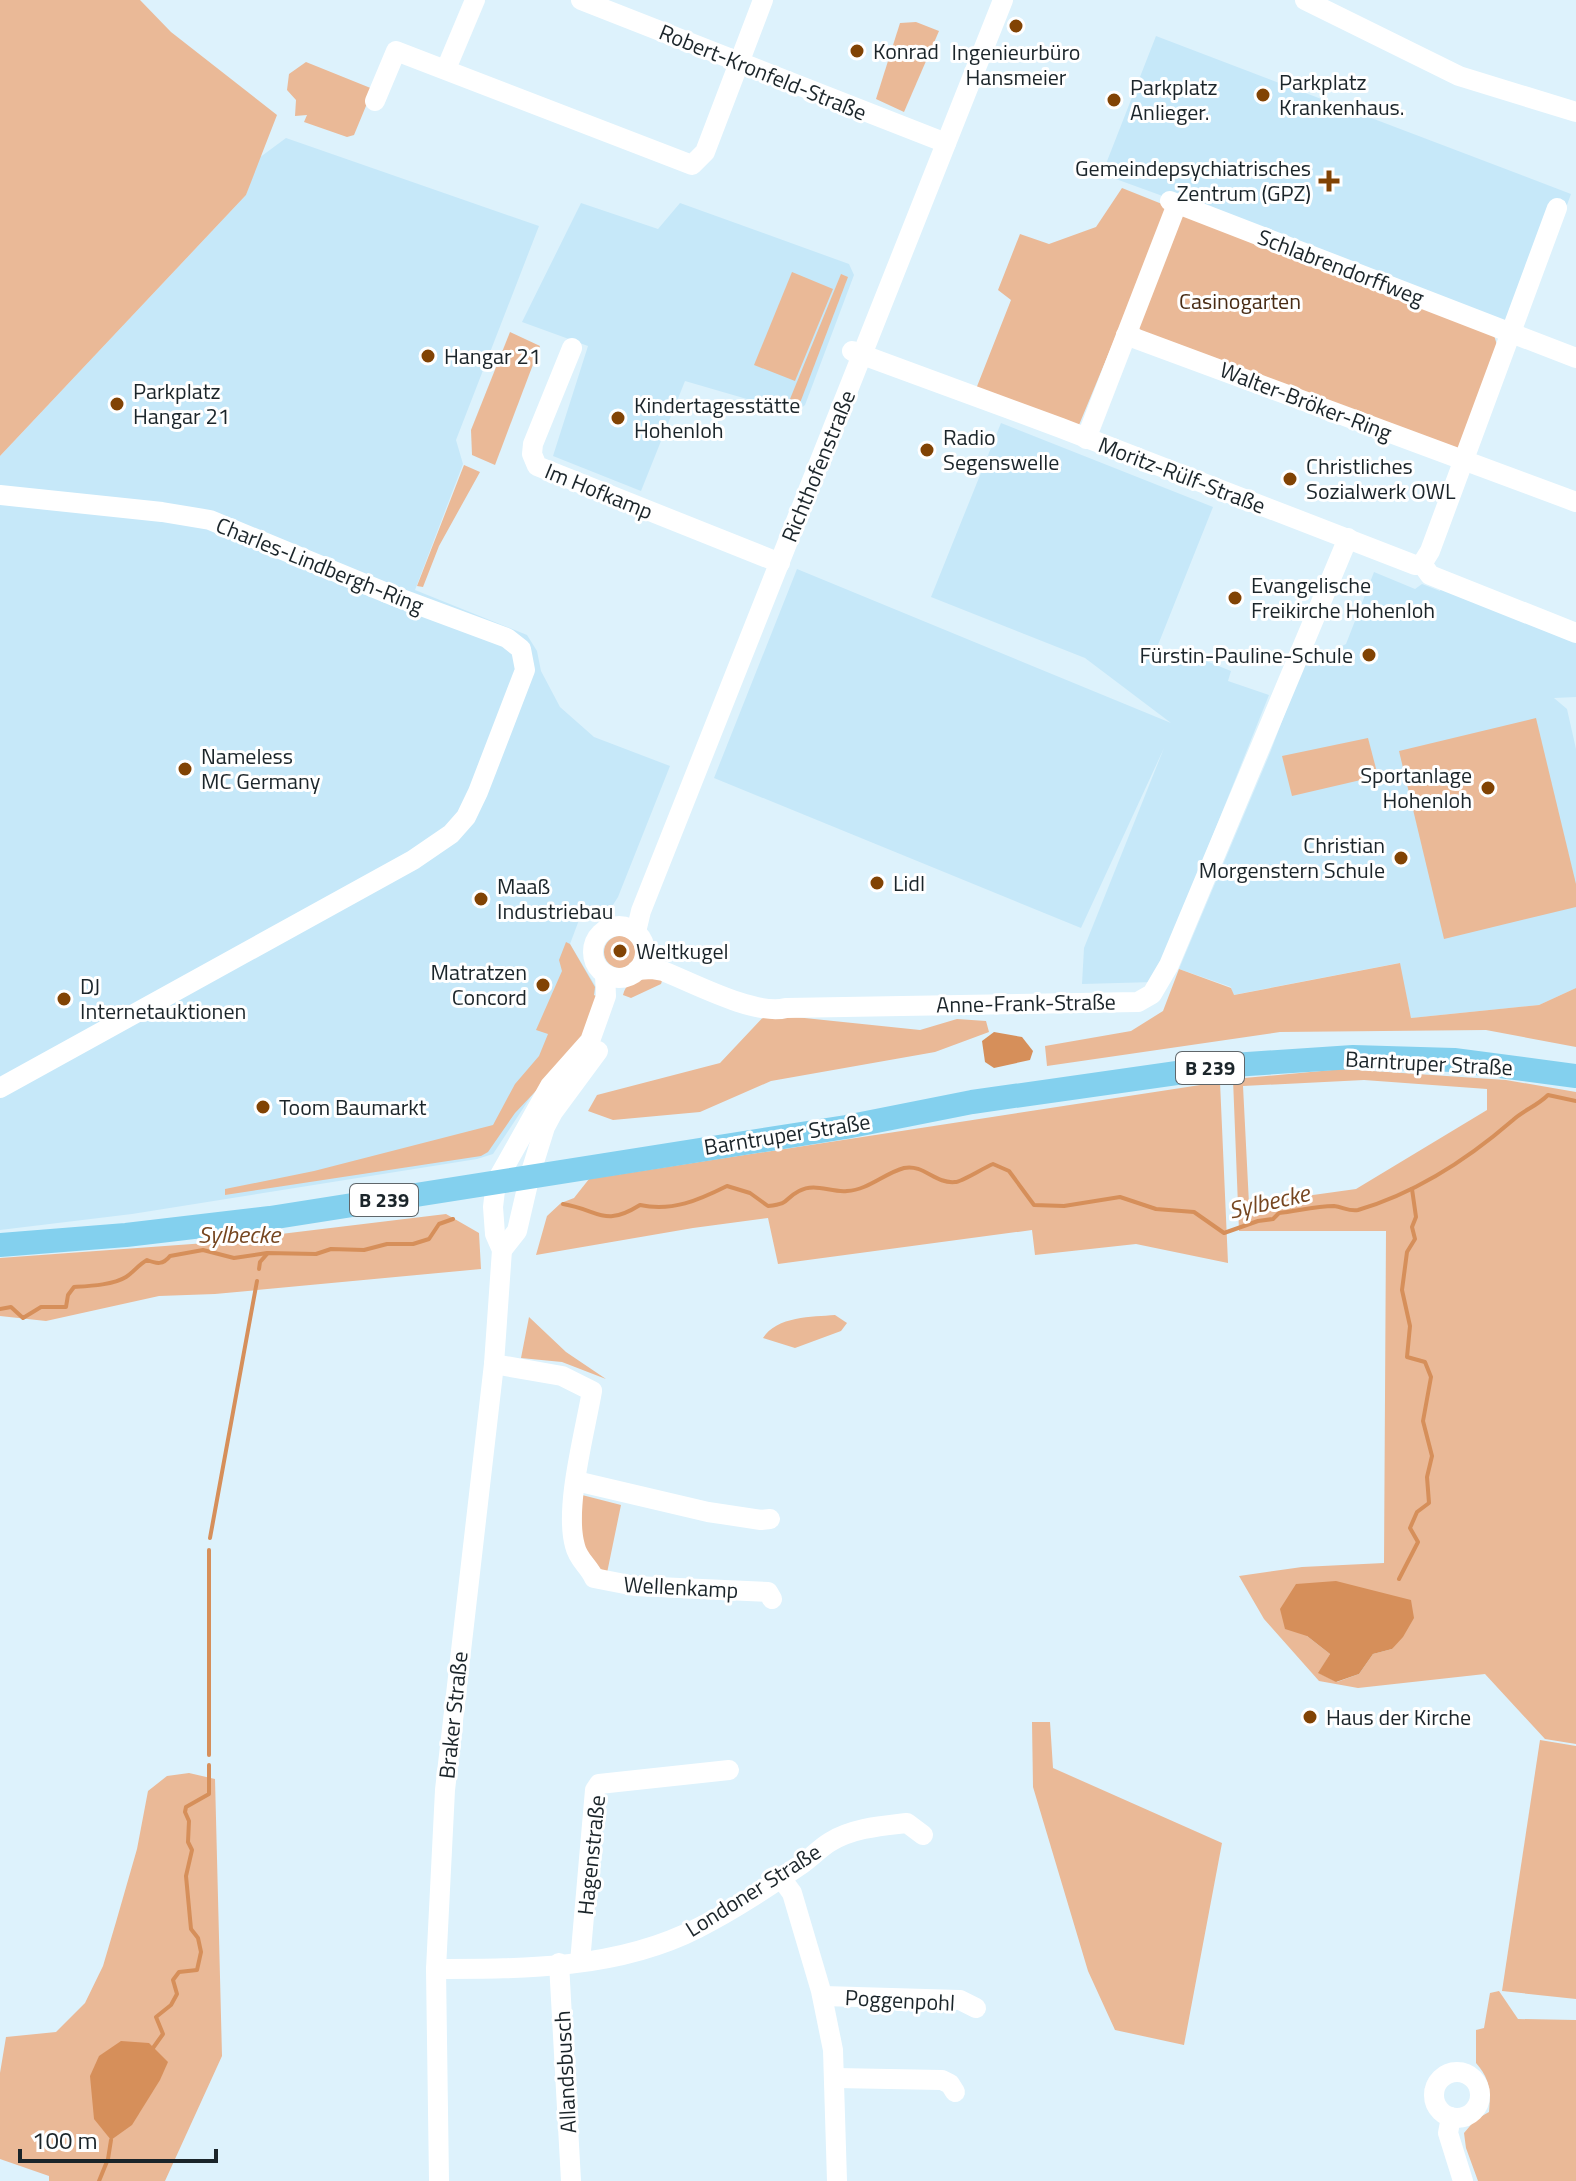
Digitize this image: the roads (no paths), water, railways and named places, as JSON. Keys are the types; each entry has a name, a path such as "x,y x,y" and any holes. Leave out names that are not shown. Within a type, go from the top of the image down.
{"main road":[{"name":"Barntruper Straße","path":"0,1245 256,1220 846,1127 972,1102 1233,1065 1353,1057 1426,1059 1576,1076"}],"street":[{"path":"446,69 475,0"},
{"name":"Robert-Kronfeld-Straße","path":"581,0 619,7 739,63 941,142"},
{"path":"375,101 396,51 692,165 705,152 763,0"},
{"name":"Richthofenstraße","path":"941,142 992,0"},
{"name":"Richthofenstraße","path":"634,935 857,353 941,142 1003,0"},
{"path":"1305,0 1459,76 1576,112"},
{"name":"Schlabrendorffweg","path":"1126,335 1174,203 1511,334"},
{"path":"1422,564 1430,551 1557,208"},
{"path":"1511,334 1576,358"},
{"path":"1086,439 1126,335"},
{"name":"Walter-Bröker-Ring","path":"1126,335 1576,502"},
{"name":"Im Hofkamp","path":"572,348 533,444 532,454 537,466 775,561"},
{"name":"Moritz-Rülf-Straße","path":"857,353 1415,565 1422,564 1430,575 1576,633"},
{"name":"Charles-Lindbergh-Ring","path":"0,495 210,520 494,635 512,665 508,687 465,794 434,844 413,860 0,1088"},
{"name":"Anne-Frank-Straße","path":"632,973 651,969 663,971 752,1005 777,1010 1138,1002 1152,994 1169,965 1348,538"},
{"path":"530,1175 545,1127 599,1049 621,985 632,973 643,961 634,935 609,927 595,940 594,960 605,974 612,977 632,973"},
{"name":"Anne-Frank-Straße","path":"634,935 674,965 749,995 779,1002 786,1008"},
{"path":"496,1182 550,1086 590,1041 606,996 605,974"},
{"name":"Braker Straße","path":"502,1250 517,1231 530,1175"},
{"name":"Braker Straße","path":"439,2181 436,1969 445,1790 494,1364 502,1250 495,1234 493,1207 496,1182"},
{"name":"Wellenkamp","path":"494,1364 562,1376 592,1391 571,1520 581,1562 594,1578 635,1586 768,1592 772,1599"},
{"path":"576,1481 708,1512 770,1519"},
{"name":"Hagenstraße","path":"580,1962 595,1790 599,1784 729,1770"},
{"name":"Londoner Straße","path":"436,1969 524,1967 618,1958 677,1938 719,1916 781,1878 829,1842 855,1832 907,1823 923,1835"},
{"name":"Poggenpohl","path":"781,1878 792,1893 823,1996 833,2050 837,2181"},
{"name":"Allandsbusch","path":"559,1963 571,2181"},
{"name":"Poggenpohl","path":"823,1996 960,2000 976,2008"},
{"path":"836,2078 942,2080 950,2084 955,2092"},
{"path":"1451,2117 1448,2133 1463,2181"}],"waterway":[{"name":"Sylbecke","path":"563,1204 609,1216 628,1212 640,1205 674,1206 727,1186 750,1193 768,1206 784,1202 805,1188 855,1190 904,1168 918,1169 941,1180 955,1182 993,1164 1009,1171 1034,1205 1064,1206 1120,1197 1156,1209 1194,1212 1224,1233 1273,1219 1279,1213 1327,1206 1355,1210 1379,1203 1421,1184 1459,1161 1548,1095 1576,1101"},
{"path":"1399,1579 1418,1542 1410,1528 1417,1512 1429,1503 1427,1477 1432,1456 1423,1421 1431,1377 1425,1362 1407,1357 1410,1326 1402,1290 1407,1252 1415,1239 1412,1189"},
{"name":"Sylbecke","path":"0,1309 11,1307 23,1318 41,1307 66,1307 68,1295 74,1287 121,1280 147,1260 160,1263 170,1256 203,1250 234,1258 267,1253 316,1254 331,1249 364,1250 387,1244 413,1244 429,1239 439,1224 453,1219"},
{"path":"259,1269 260,1262 267,1254"},
{"path":"210,1538 257,1281"},
{"path":"209,1550 209,1755"},
{"path":"153,2048 163,2034 156,2017 171,2005 177,1994 173,1980 179,1972 197,1970 201,1952 198,1938 191,1929 186,1876 192,1850 188,1842 189,1821 185,1812 186,1807 209,1794 209,1765"},
{"path":"99,2181 108,2159 111,2140"}],"place":[{"name":"Ingenieurbüro Hansmeier","path":"1016,26"},
{"name":"Konrad","path":"857,51"},
{"name":"Parkplatz Krankenhaus.","path":"1263,95"},
{"name":"Parkplatz Anlieger.","path":"1114,100"},
{"name":"Gemeindepsychiatrisches Zentrum (GPZ)","path":"1329,181"},
{"name":"Hangar 21","path":"428,356"},
{"name":"Parkplatz Hangar 21","path":"117,404"},
{"name":"Kindertagesstätte Hohenloh","path":"618,418"},
{"name":"Radio Segenswelle","path":"927,450"},
{"name":"Christliches Sozialwerk OWL","path":"1290,479"},
{"name":"Evangelische Freikirche Hohenloh","path":"1235,598"},
{"name":"Fürstin-Pauline-Schule","path":"1369,655"},
{"name":"Nameless MC Germany","path":"185,769"},
{"name":"Sportanlage Hohenloh","path":"1488,788"},
{"name":"Christian Morgenstern Schule","path":"1401,858"},
{"name":"Lidl","path":"877,883"},
{"name":"Maaß Industriebau","path":"481,899"},
{"name":"Weltkugel","path":"620,951"},
{"name":"Matratzen Concord","path":"543,985"},
{"name":"DJ Internetauktionen","path":"64,999"},
{"name":"Toom Baumarkt","path":"263,1107"},
{"name":"Haus der Kirche","path":"1310,1717"}],"park label":[{"name":"Casinogarten","path":"1240,301"}]}
